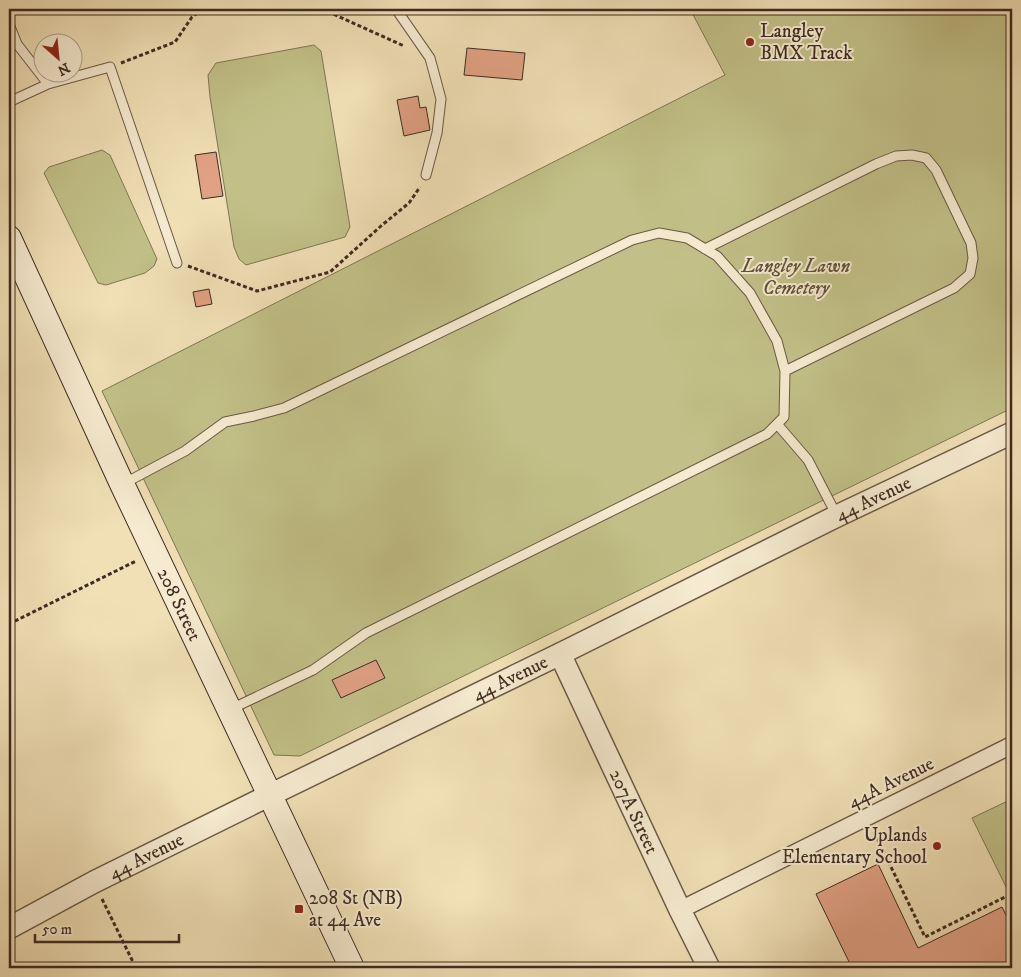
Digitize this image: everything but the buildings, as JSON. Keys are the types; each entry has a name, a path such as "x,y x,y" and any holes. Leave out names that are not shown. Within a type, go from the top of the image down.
{"main road":[{"name":"208 Street","path":"9,238 122,484 352,968"}],"street":[{"name":"44 Avenue","path":"9,928 94,882 837,516 1012,432"},
{"name":"207A Street","path":"560,654 709,968"},
{"name":"44A Avenue","path":"680,910 1012,745"}],"lane":[{"path":"396,9 430,58 441,99 437,134 426,175"},
{"path":"9,24 18,44 48,84"},
{"path":"9,102 48,84 110,67 177,263"},
{"path":"705,249 876,164 896,156 912,155 926,158 936,170 971,243 973,258 970,274 954,288 785,371"},
{"path":"122,484 185,452 225,422 284,408 632,240 659,233 687,238 717,256 750,294 777,341 785,371 784,417 767,434 366,633 313,670 229,710"},
{"path":"777,424 808,460 837,516"}],"path":[{"path":"110,67 175,42 192,17 203,9"},
{"path":"322,9 430,58"},
{"path":"177,263 257,292 330,272 381,226 410,204 426,175"},
{"path":"9,624 154,551"},
{"path":"867,817 925,937 1007,896 1012,906"},
{"path":"94,882 136,968"}],"green space":[{"name":"Langley Lawn Cemetery","path":"690,9 1012,9 1012,408 300,756 274,755 102,391 725,75"},
{"path":"314,45 321,51 350,227 345,237 246,265 239,259 234,247 208,75 216,63"},
{"path":"102,150 110,155 157,259 154,266 145,273 106,285 98,283 44,173 49,167"},
{"path":"1012,799 1012,899 972,818"}],"place":[{"name":"Langley BMX Track","path":"750,42"},
{"name":"Uplands Elementary School","path":"937,846"},
{"name":"208 St (NB) at 44 Ave","path":"299,909"}]}
